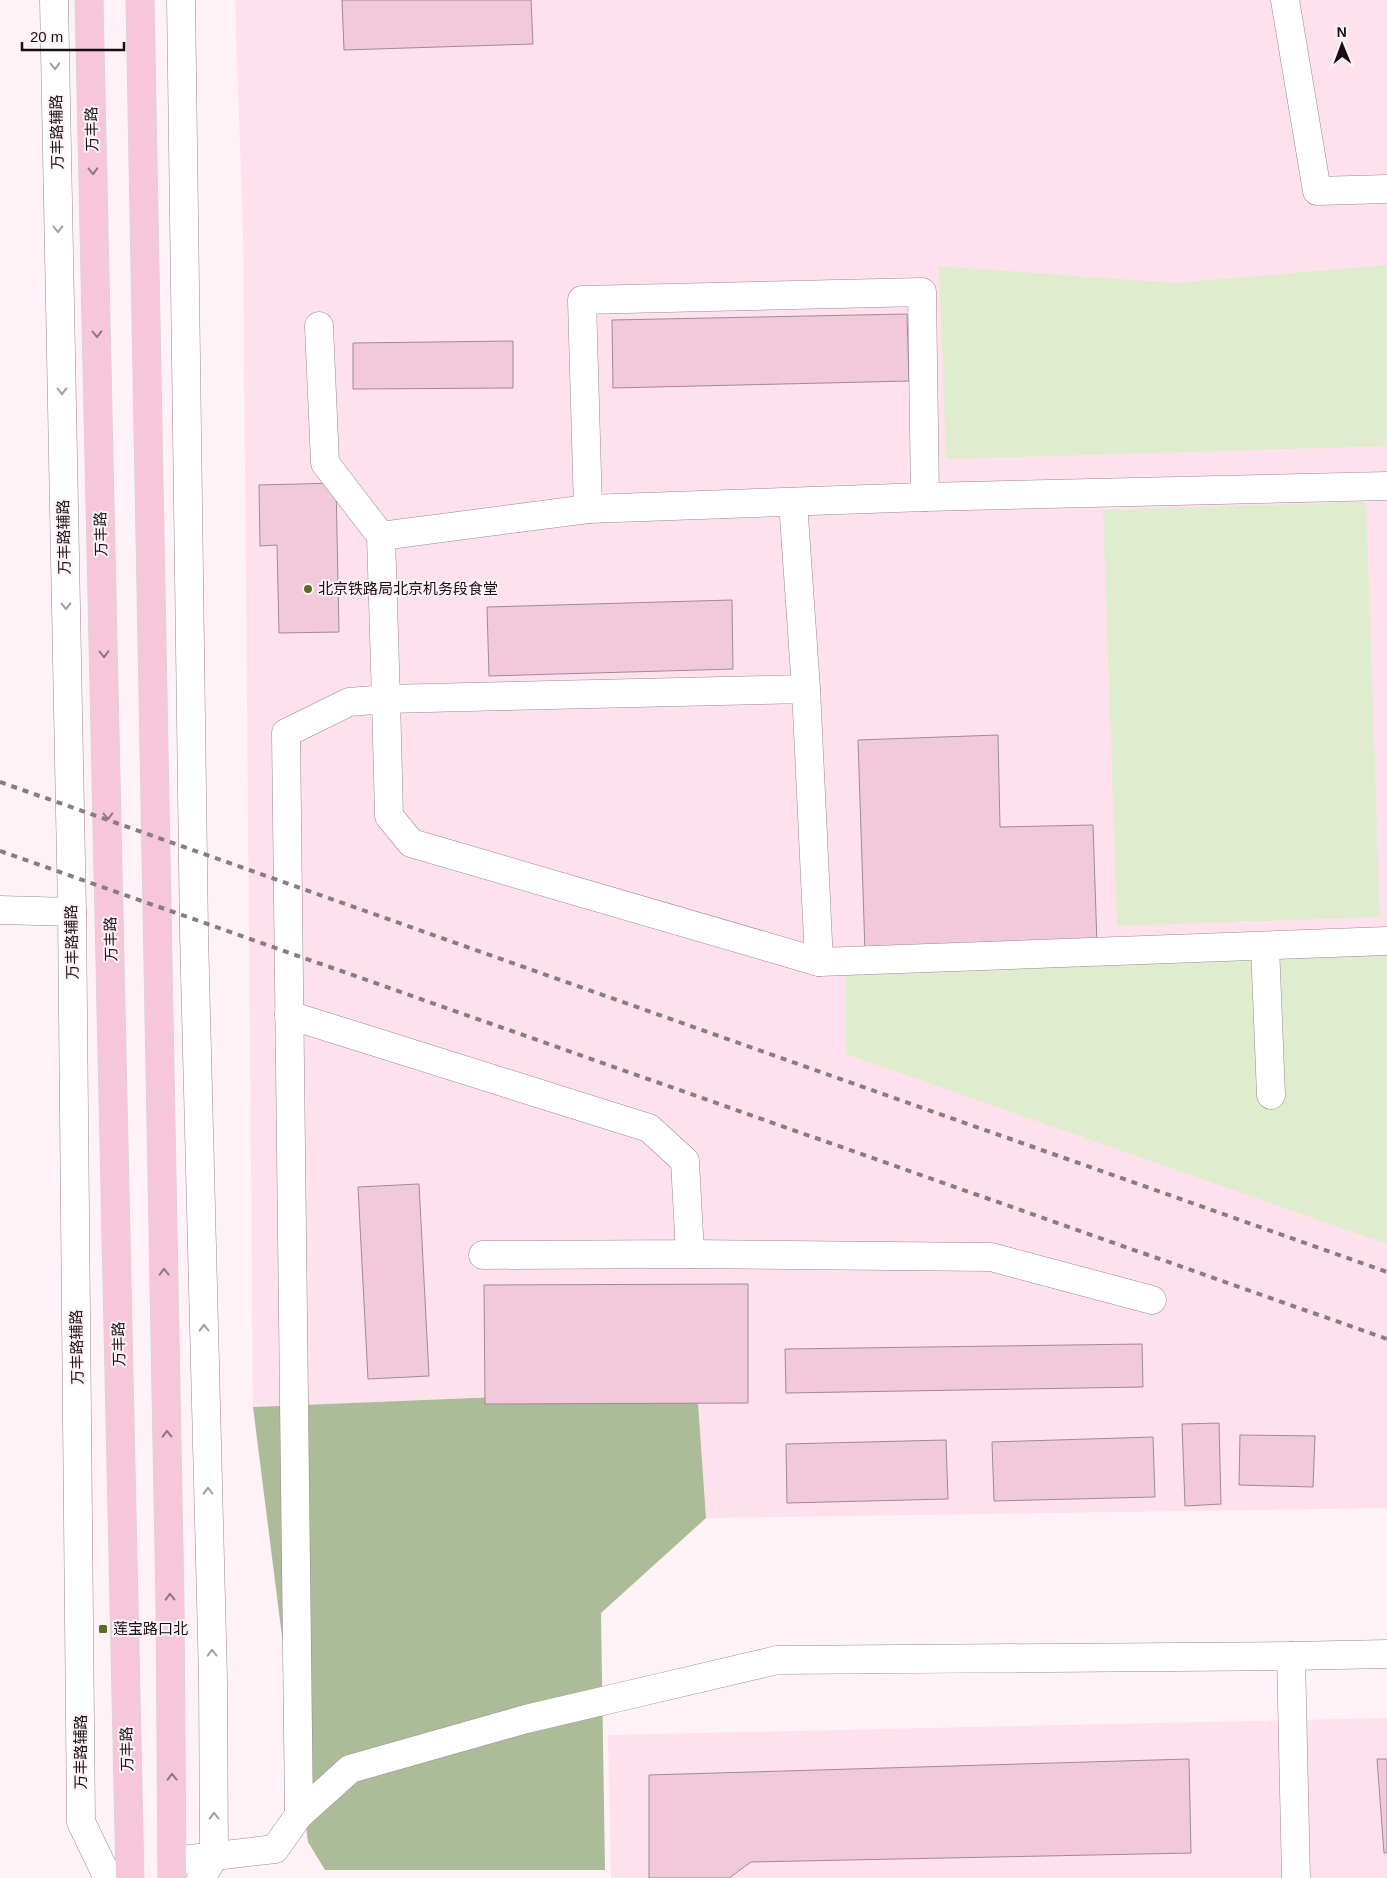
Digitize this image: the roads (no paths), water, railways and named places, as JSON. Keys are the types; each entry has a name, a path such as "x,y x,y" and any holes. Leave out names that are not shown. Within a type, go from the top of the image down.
{"main road":[{"name":"万丰路","path":"89,0 130,1878"},
{"path":"140,0 170,1604 173,1869"}],"street":[{"name":"万丰路辅路","path":"54,0 72,912 81,1822 108,1878"},
{"path":"181,0 194,934 212,1678 208,1867"},
{"path":"1285,0 1317,191 1387,188"},
{"path":"588,509 582,300 922,292 925,497"},
{"path":"319,326 325,462 381,536 389,816 411,843 819,962 1387,940"},
{"path":"381,536 588,509 925,497 1387,486"},
{"path":"793,502 806,689 819,962"},
{"path":"299,1815 286,734 349,702 386,699 806,689"},
{"path":"0,910 72,912"},
{"path":"1265,946 1271,1095"},
{"path":"290,1015 649,1128 685,1160 690,1254"},
{"path":"482,1254 991,1257 1152,1300"},
{"path":"173,1869 208,1867 275,1849 299,1815 350,1769 526,1719 777,1660 1387,1654"},
{"path":"1291,1656 1296,1878"}],"railway":[{"path":"0,782 1387,1272"},
{"path":"0,851 1387,1339"}],"place":[{"name":"北京铁路局北京机务段食堂","path":"308,589"},
{"name":"莲宝路口北","path":"103,1629"}]}
